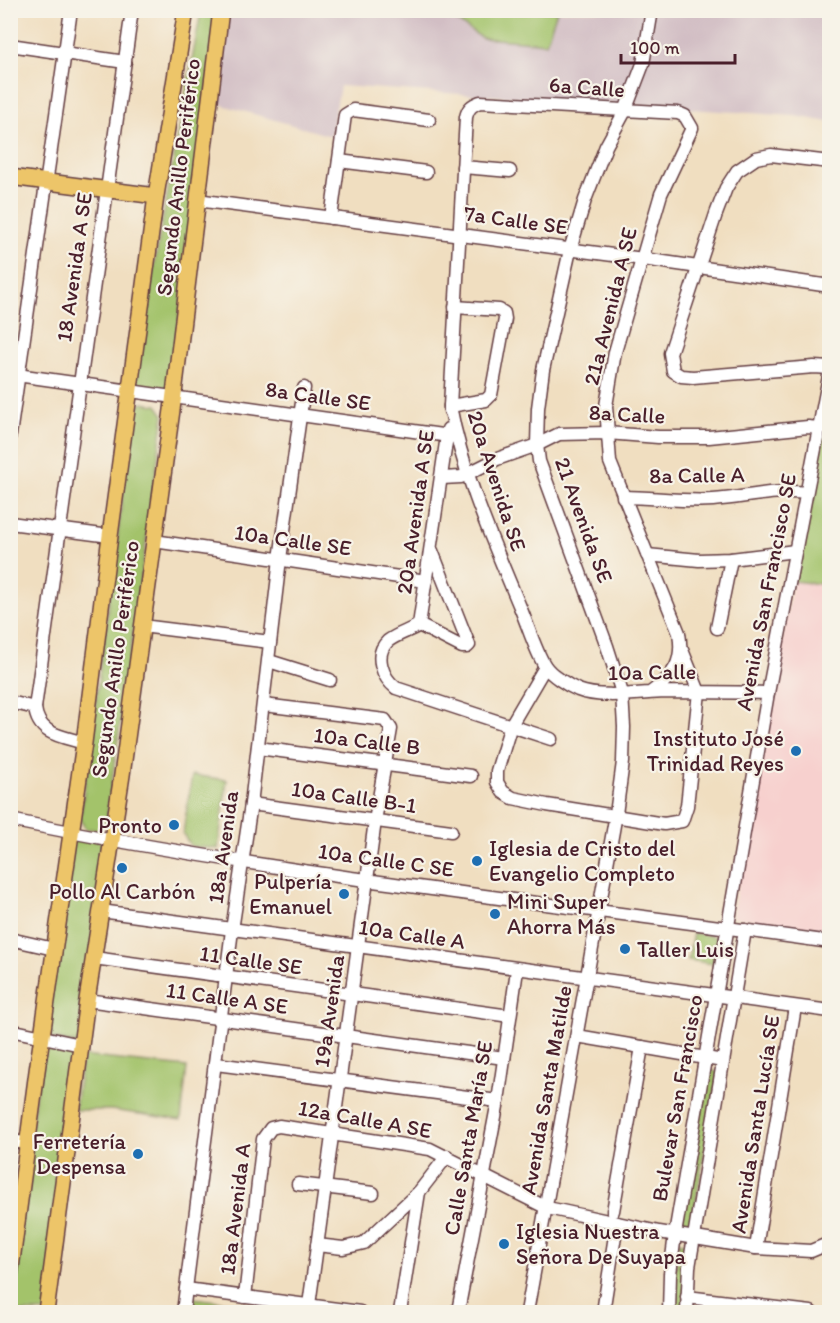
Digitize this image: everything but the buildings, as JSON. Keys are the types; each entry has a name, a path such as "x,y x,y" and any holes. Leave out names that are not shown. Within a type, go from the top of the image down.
{"main road":[{"name":"Segundo Anillo Periférico","path":"10,1276 84,743 156,196 186,10"},
{"name":"Segundo Anillo Periférico","path":"46,1312 87,1000 154,541 221,10"},
{"path":"10,177 156,196"}],"street":[{"path":"10,435 15,374 47,182 71,10"},
{"name":"18 Avenida A SE","path":"35,708 132,10"},
{"name":"21 Avenida SE","path":"598,910 623,762 622,693 539,461 538,408 543,370 570,250 585,200 606,146 626,111 643,64 652,10"},
{"path":"10,45 125,62"},
{"name":"6a Calle","path":"473,104 489,102 678,113 685,116 692,128"},
{"name":"20a Avenida SE","path":"473,104 468,109 466,117 450,406 452,436 545,667"},
{"path":"331,218 345,115 348,111 429,120"},
{"name":"21a Avenida A SE","path":"682,650 679,633 610,462 606,406 615,352 661,194 692,128"},
{"path":"830,162 771,154 756,158 741,167 726,188 670,353 673,371 681,376 693,377 814,367 830,370"},
{"path":"339,161 426,172"},
{"path":"463,167 510,171"},
{"name":"7a Calle SE","path":"197,201 643,259 830,286"},
{"path":"450,406 486,400 491,395 505,320 504,313 499,310 456,307"},
{"name":"Avenida San Francisco SE","path":"728,927 768,693 830,370"},
{"path":"15,374 131,391"},
{"name":"18a Avenida","path":"183,1312 304,388"},
{"name":"8a Calle SE","path":"131,391 452,436"},
{"name":"8a Calle","path":"442,478 460,477 559,434 607,433 658,437 709,437 808,427 819,428"},
{"name":"20a Avenida A SE","path":"419,625 442,478 452,436"},
{"name":"8a Calle A","path":"624,497 712,500 795,491 806,493"},
{"path":"10,523 110,536"},
{"name":"10a Calle SE","path":"154,541 426,581"},
{"path":"431,549 468,640 468,647 462,647 419,625 387,643 382,652 383,672 389,682 396,688 551,739"},
{"path":"647,555 699,560 731,559 795,551"},
{"path":"717,628 731,559"},
{"path":"142,626 270,642"},
{"path":"545,667 511,725 497,771 497,782 503,792 513,798 664,824 682,821 687,806 699,692 682,650"},
{"path":"650,693 670,676 677,666 682,650"},
{"path":"269,661 330,680"},
{"name":"10a Calle","path":"545,667 578,690 590,693 768,693"},
{"path":"10,702 35,708 36,719 45,730 84,743"},
{"name":"19a Avenida","path":"264,705 385,720 391,729 375,821 309,1305"},
{"name":"10a Calle B","path":"258,748 471,776"},
{"name":"10a Calle B-1","path":"251,804 451,831"},
{"name":"10a Calle C SE","path":"10,820 112,840 242,861 830,942"},
{"name":"Avenida Santa Matilde","path":"527,1312 598,910"},
{"name":"10a Calle A","path":"101,911 517,970 830,1011"},
{"name":"Bulevar San Francisco","path":"669,1312 670,1275 675,1234 728,927"},
{"name":"Bulevar San Francisco","path":"687,1312 694,1237 746,930"},
{"path":"10,939 54,950"},
{"name":"11 Calle SE","path":"94,958 510,1016"},
{"name":"Calle Santa María SE","path":"456,1312 498,1101 517,970"},
{"name":"11 Calle A SE","path":"87,1000 504,1058"},
{"name":"Avenida Santa Lucía SE","path":"756,1248 795,1007"},
{"path":"10,1030 81,1045"},
{"path":"577,1036 723,1061"},
{"path":"603,1312 615,1217 642,1047"},
{"path":"216,1064 498,1101"},
{"name":"12a Calle A SE","path":"271,1128 286,1126 415,1146 447,1156 547,1208 615,1217 675,1234 756,1248 811,1251 830,1243"},
{"name":"18a Avenida A","path":"245,1297 263,1138 271,1128"},
{"path":"10,1140 27,1144"},
{"path":"317,1245 343,1248 364,1243 420,1192 447,1156"},
{"path":"298,1184 373,1193"},
{"path":"399,1312 420,1192"},
{"path":"386,1224 395,1221 403,1222 412,1234"},
{"path":"186,1289 360,1312"},
{"path":"687,1297 811,1312"}],"shaded area":[{"path":"229,11 829,11 829,122 795,116 340,86 331,136 215,103"},
{"name":"Instituto José Trinidad Reyes","path":"793,581 829,585 829,931 732,917"}],"green space":[{"path":"201,11 217,11 170,393 132,386"},
{"path":"442,11 557,11 546,43 482,38"},
{"path":"829,401 829,585 793,581"},
{"path":"142,403 157,405 164,415 106,823 99,830 86,829 80,820 134,411"},
{"path":"192,775 227,780 218,849 191,846 183,834"},
{"path":"71,836 108,843 80,1044 43,1036"},
{"path":"693,933 717,937 713,964 688,960"},
{"path":"43,1039 80,1045 46,1312 11,1312 11,1278"},
{"path":"82,1056 187,1067 181,1120 111,1110 75,1110"},
{"path":"707,1070 718,1072 692,1224 681,1222"},
{"path":"679,1242 688,1244 683,1312 673,1312 673,1297"},
{"path":"193,1298 306,1312 191,1312"}],"place":[{"name":"Instituto José Trinidad Reyes","path":"796,751"},
{"name":"Pronto","path":"174,825"},
{"name":"Iglesia de Cristo del Evangelio Completo","path":"477,861"},
{"name":"Pollo Al Carbón","path":"122,868"},
{"name":"Pulpería Emanuel","path":"344,894"},
{"name":"Mini Super Ahorra Más","path":"495,914"},
{"name":"Taller Luis","path":"625,949"},
{"name":"Ferretería Despensa","path":"138,1154"},
{"name":"Iglesia Nuestra Señora De Suyapa","path":"504,1244"}]}
